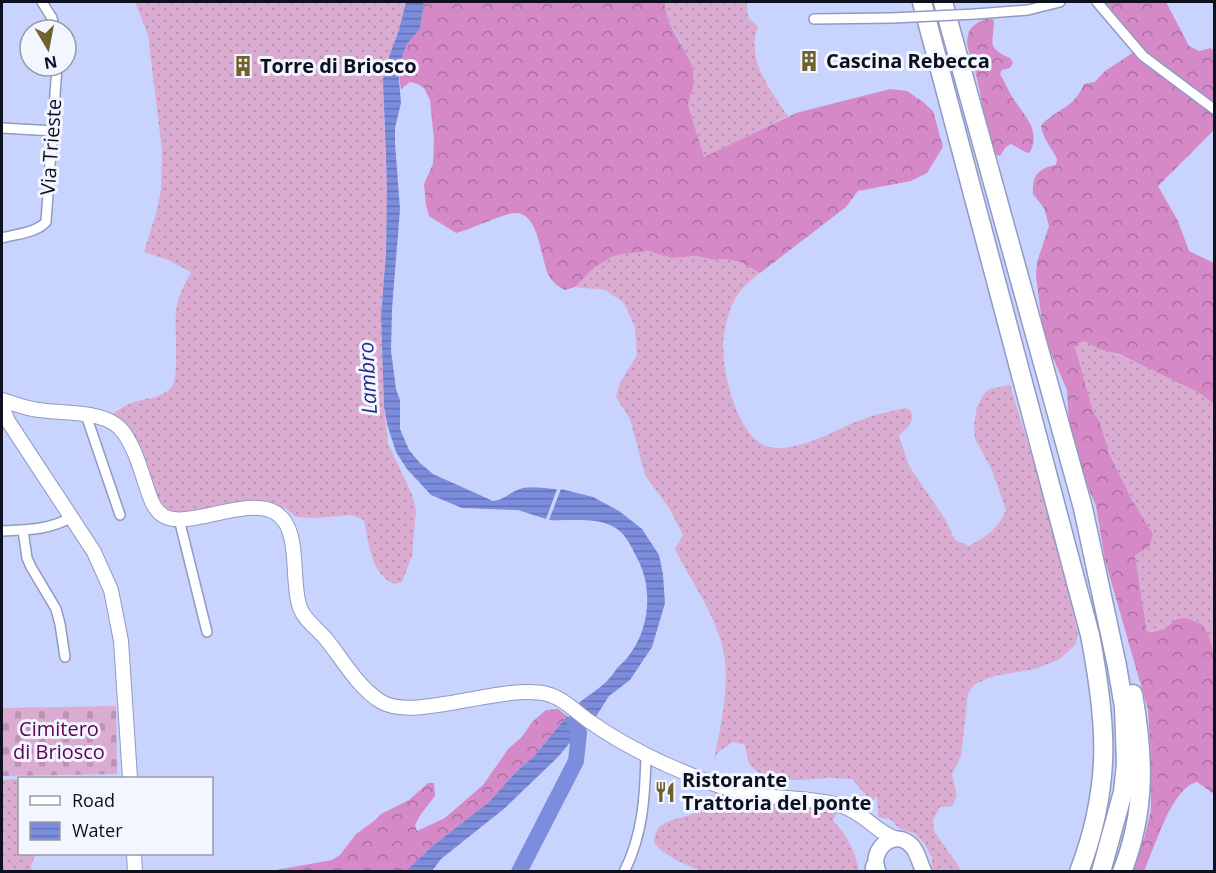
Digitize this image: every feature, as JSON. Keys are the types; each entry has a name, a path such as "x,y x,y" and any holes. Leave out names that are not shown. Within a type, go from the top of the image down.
{"highway":[{"path":"922,2 1090,635 1101,692 1105,744 1100,794 1091,838 1079,872"},
{"path":"943,2 1083,508 1116,616 1131,677 1140,731 1141,774 1139,815 1122,872"},
{"path":"1083,508 1117,666 1126,737 1123,792 1101,872"},
{"path":"1069,872 1090,804 1096,762 1101,692"}],"main road":[{"path":"876,865 885,843 897,839 912,846 916,864 924,872"}],"street":[{"path":"42,2 52,18"},
{"path":"814,19 976,14 1028,10 1060,2"},
{"path":"1097,2 1143,56 1215,109"},
{"name":"Via Trieste","path":"2,238 43,226 46,222 56,78"},
{"path":"2,128 54,131"},
{"path":"2,400 33,409 106,419 122,430 131,445 152,502 157,511 171,519 261,508 279,515 290,531 293,545 294,588 303,614 356,677 381,702 397,707 417,708 518,692 549,694 591,723 646,755 705,781 743,792 840,806 859,813 884,833 897,839"},
{"path":"2,406 5,418 94,552 111,590 121,641 130,777"},
{"path":"86,415 120,515"},
{"path":"2,531 42,529 70,518"},
{"path":"179,519 207,632"},
{"path":"23,530 27,558 56,609 65,657"},
{"path":"624,872 633,854 640,828 645,790 646,755"},
{"path":"859,813 869,826 876,865"},
{"path":"134,855 135,872"}],"green space":[{"path":"135,2 406,2 390,54 384,116 387,186 386,253 381,316 384,406 388,444 411,492 416,510 412,556 402,582 394,584 380,573 369,547 364,520 351,515 296,517 284,507 286,522 271,510 163,515 131,445 106,419 126,405 161,395 174,383 177,306 191,272 168,260 144,252 161,190 162,151 148,35"},
{"path":"424,2 664,2 669,23 692,65 694,84 688,105 704,157 796,113 890,89 907,91 933,111 943,147 927,173 911,181 858,191 846,207 760,273 740,262 726,259 714,260 697,256 672,258 648,251 615,255 595,267 575,287 565,290 555,284 548,274 537,234 527,217 519,213 509,214 456,233 429,216 424,184 433,164 434,140 430,100 424,88 418,84 410,82 401,89 398,68 407,44 420,29"},
{"path":"664,2 747,2 748,17 758,27 755,39 757,63 788,116 704,158 688,105 694,84 681,43 669,23"},
{"path":"1100,2 1166,2 1189,46 1199,51 1211,48 1214,51 1214,130 1158,186 1178,221 1189,251 1214,263 1214,404 1198,392 1119,354 1099,349 1085,341 1075,347 1093,411 1100,422 1109,453 1132,500 1153,534 1149,547 1135,555 1147,633 1164,629 1177,619 1189,619 1201,624 1208,633 1214,655 1214,794 1197,782 1179,795 1165,820 1144,871 1127,871 1144,839 1151,810 1148,710 1105,560 1096,506 1074,454 1067,390 1044,337 1036,276 1037,262 1049,226 1044,208 1033,194 1034,182 1037,174 1045,168 1056,165 1057,159 1045,139 1041,126 1070,104 1080,93 1084,84 1095,82 1105,71 1137,50"},
{"path":"989,18 994,20 992,39 994,48 1010,58 1013,63 1010,68 1002,70 1000,74 1012,97 1029,121 1033,132 1033,145 1027,153 1011,144 1000,156 994,154 967,44 968,35 973,26"},
{"path":"648,251 672,258 697,256 714,260 726,259 740,262 760,273 737,295 729,311 723,347 732,398 747,430 757,441 769,447 793,447 858,421 905,408 910,410 911,421 899,436 909,466 945,519 955,540 969,546 991,531 1000,522 1006,510 991,468 975,439 974,425 977,407 983,395 989,389 1010,385 1052,521 1078,635 1075,645 1060,659 1035,669 994,676 975,684 968,693 961,756 952,774 957,796 952,806 940,807 933,820 934,831 962,871 932,871 932,858 924,843 914,833 900,829 890,819 878,817 877,796 872,802 852,779 786,780 767,776 750,765 745,745 733,742 718,752 714,760 726,679 721,640 710,613 675,549 683,535 669,508 645,475 630,419 616,397 620,383 637,355 635,327 624,303 605,290 575,287 595,267 616,254"},
{"path":"1085,341 1155,370 1198,392 1214,404 1214,655 1208,633 1196,621 1173,623 1147,634 1135,555 1153,534 1132,500 1109,453 1100,422 1093,411 1075,347"},
{"name":"Cimitero di Briosco","path":"116,706 117,774 2,776 2,708"},
{"path":"558,709 567,716 535,755 489,802 431,847 406,871 265,872 332,860 340,855 356,834 381,814 409,800 428,783 434,783 435,796 415,825 417,831 445,818 483,785 509,748 522,737 532,722 546,710"},
{"path":"18,779 18,855 36,855 31,865 32,871 2,871 2,780"},
{"path":"720,786 840,805 833,821 850,844 859,871 700,871 676,860 654,843 655,834 659,828 670,821 698,811 708,803"}],"water":[{"path":"406,2 424,2 420,29 407,44 398,68 401,103 395,128 395,143 400,209 391,351 396,389 400,400 400,429 409,450 433,474 493,501 523,488 557,489 546,519 518,510 462,508 431,495 407,469 396,452 387,424 384,406 381,316 386,253 387,186 383,79"},
{"path":"561,489 593,497 619,511 642,529 659,555 663,574 665,603 652,647 630,680 609,696 595,718 578,704 607,681 637,643 645,619 647,594 642,569 630,544 617,529 598,521 549,520"},
{"path":"567,716 586,729 573,739 558,757 505,808 441,859 432,871 406,871 431,847 489,802 535,755"}],"waterway":[{"name":"Lambro","path":"519,872 576,761 579,733 575,722"}],"place":[{"name":"Cascina Rebecca","path":"809,61"},
{"name":"Torre di Briosco","path":"243,66"},
{"name":"Ristorante Trattoria del ponte","path":"665,792"}]}
